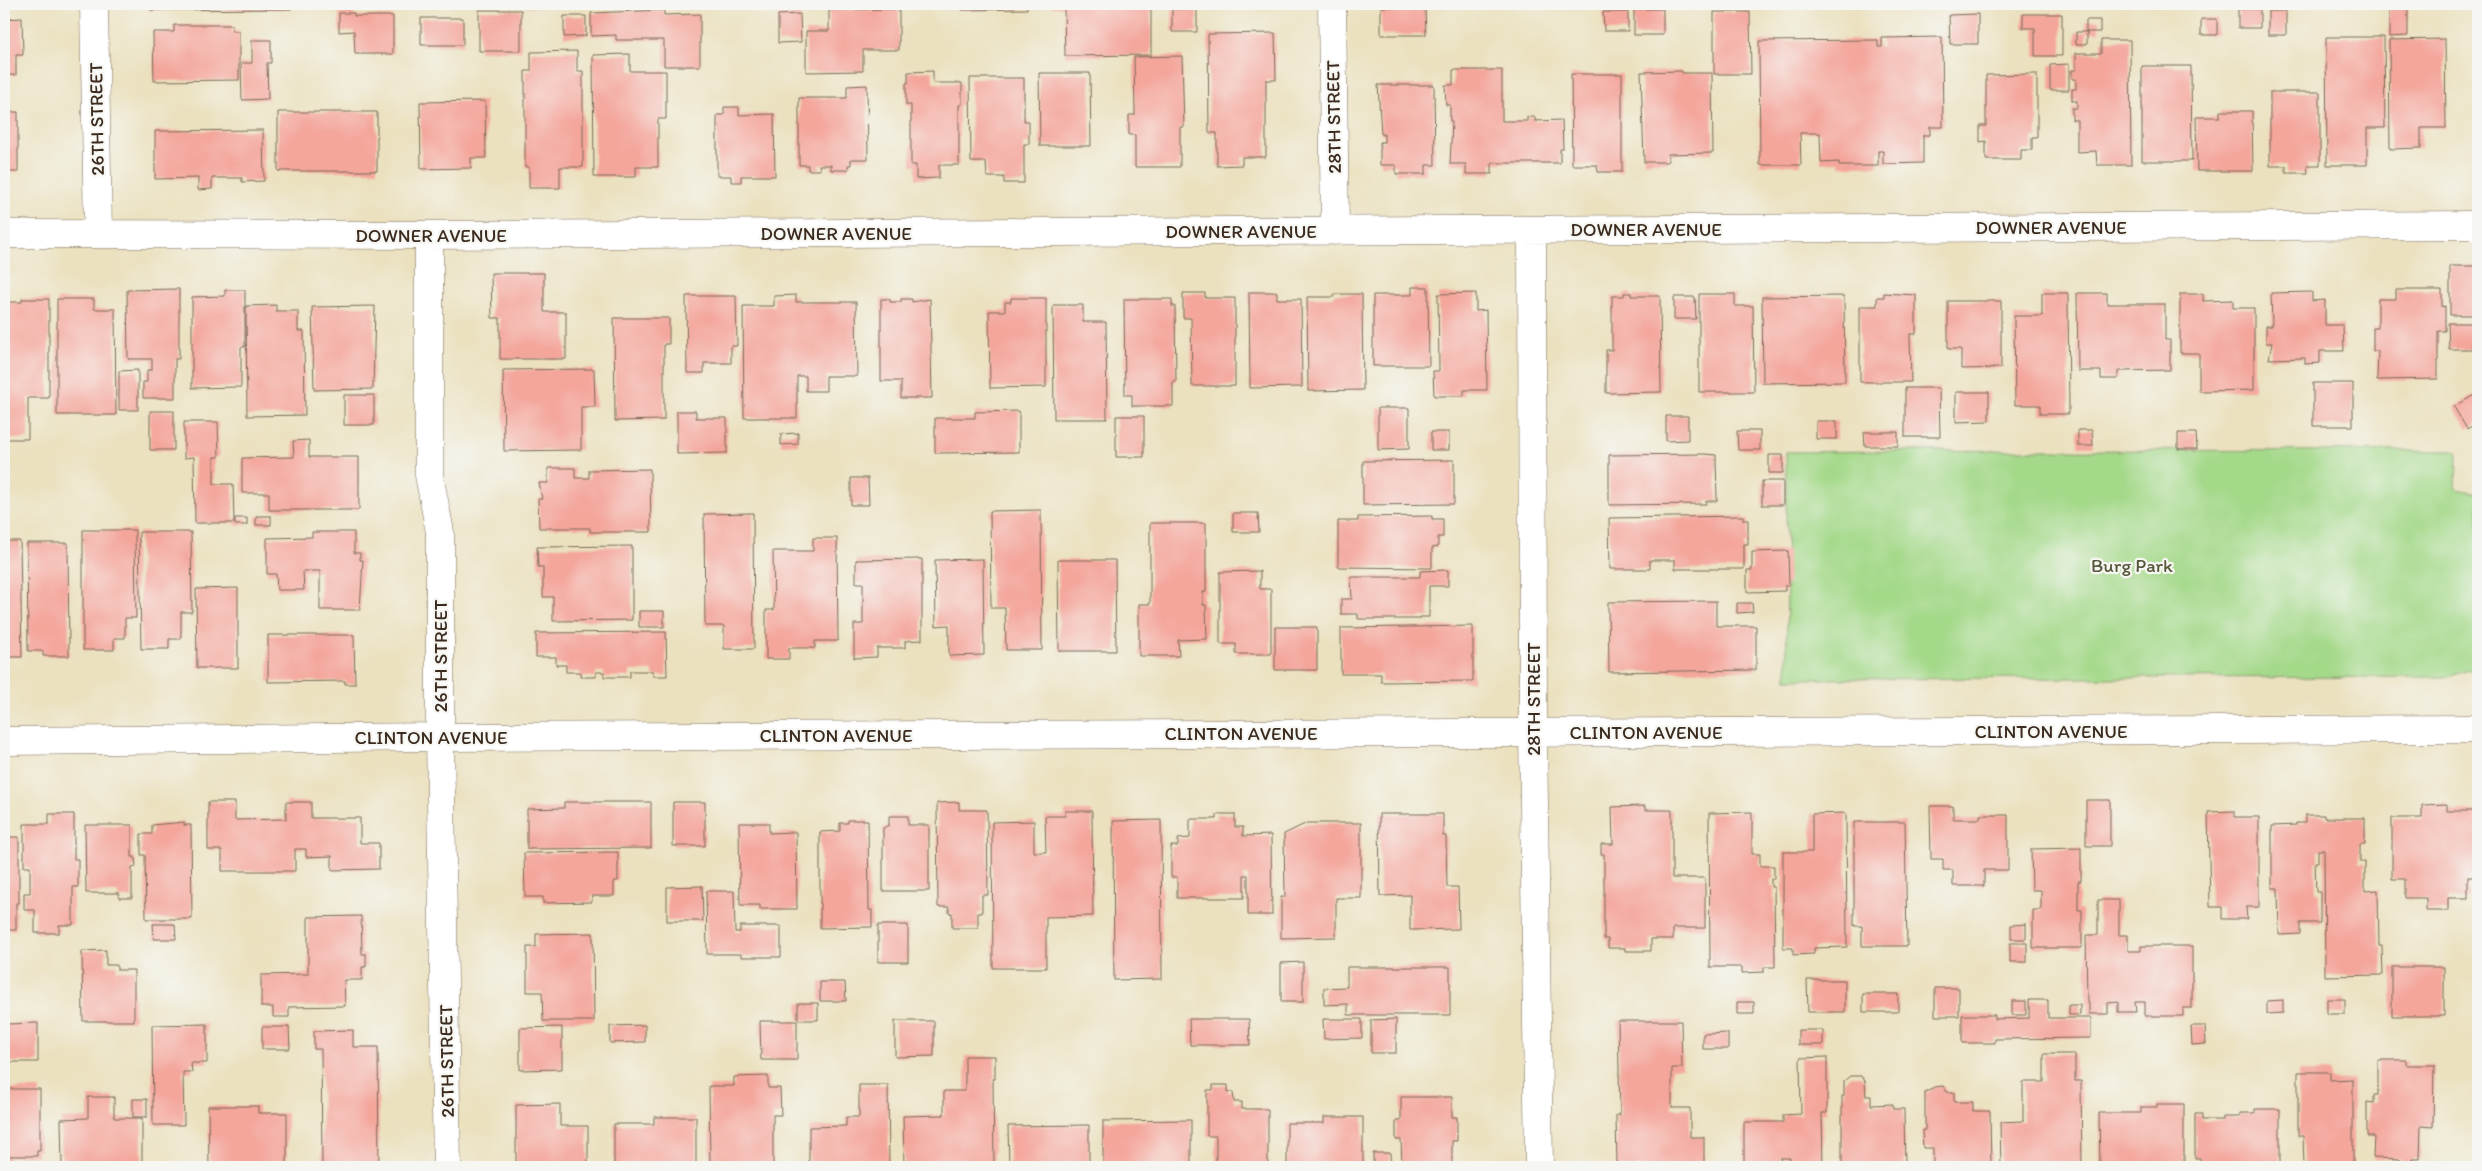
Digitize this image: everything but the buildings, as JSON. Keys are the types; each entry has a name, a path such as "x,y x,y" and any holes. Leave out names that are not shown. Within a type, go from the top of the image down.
{"street":[{"name":"26TH STREET","path":"94,4 98,233"},
{"name":"28TH STREET","path":"1332,4 1335,231"},
{"name":"DOWNER AVENUE","path":"4,234 429,236 2478,225"},
{"name":"28TH STREET","path":"1532,230 1532,732 1539,1167"},
{"name":"26TH STREET","path":"429,236 429,476 440,532 440,737 447,1167"},
{"name":"CLINTON AVENUE","path":"4,742 440,737 2478,730"}],"green space":[{"name":"Burg Park","path":"2020,450 2457,451 2456,489 2478,493 2478,667 2448,677 1787,679 1786,452"}]}
